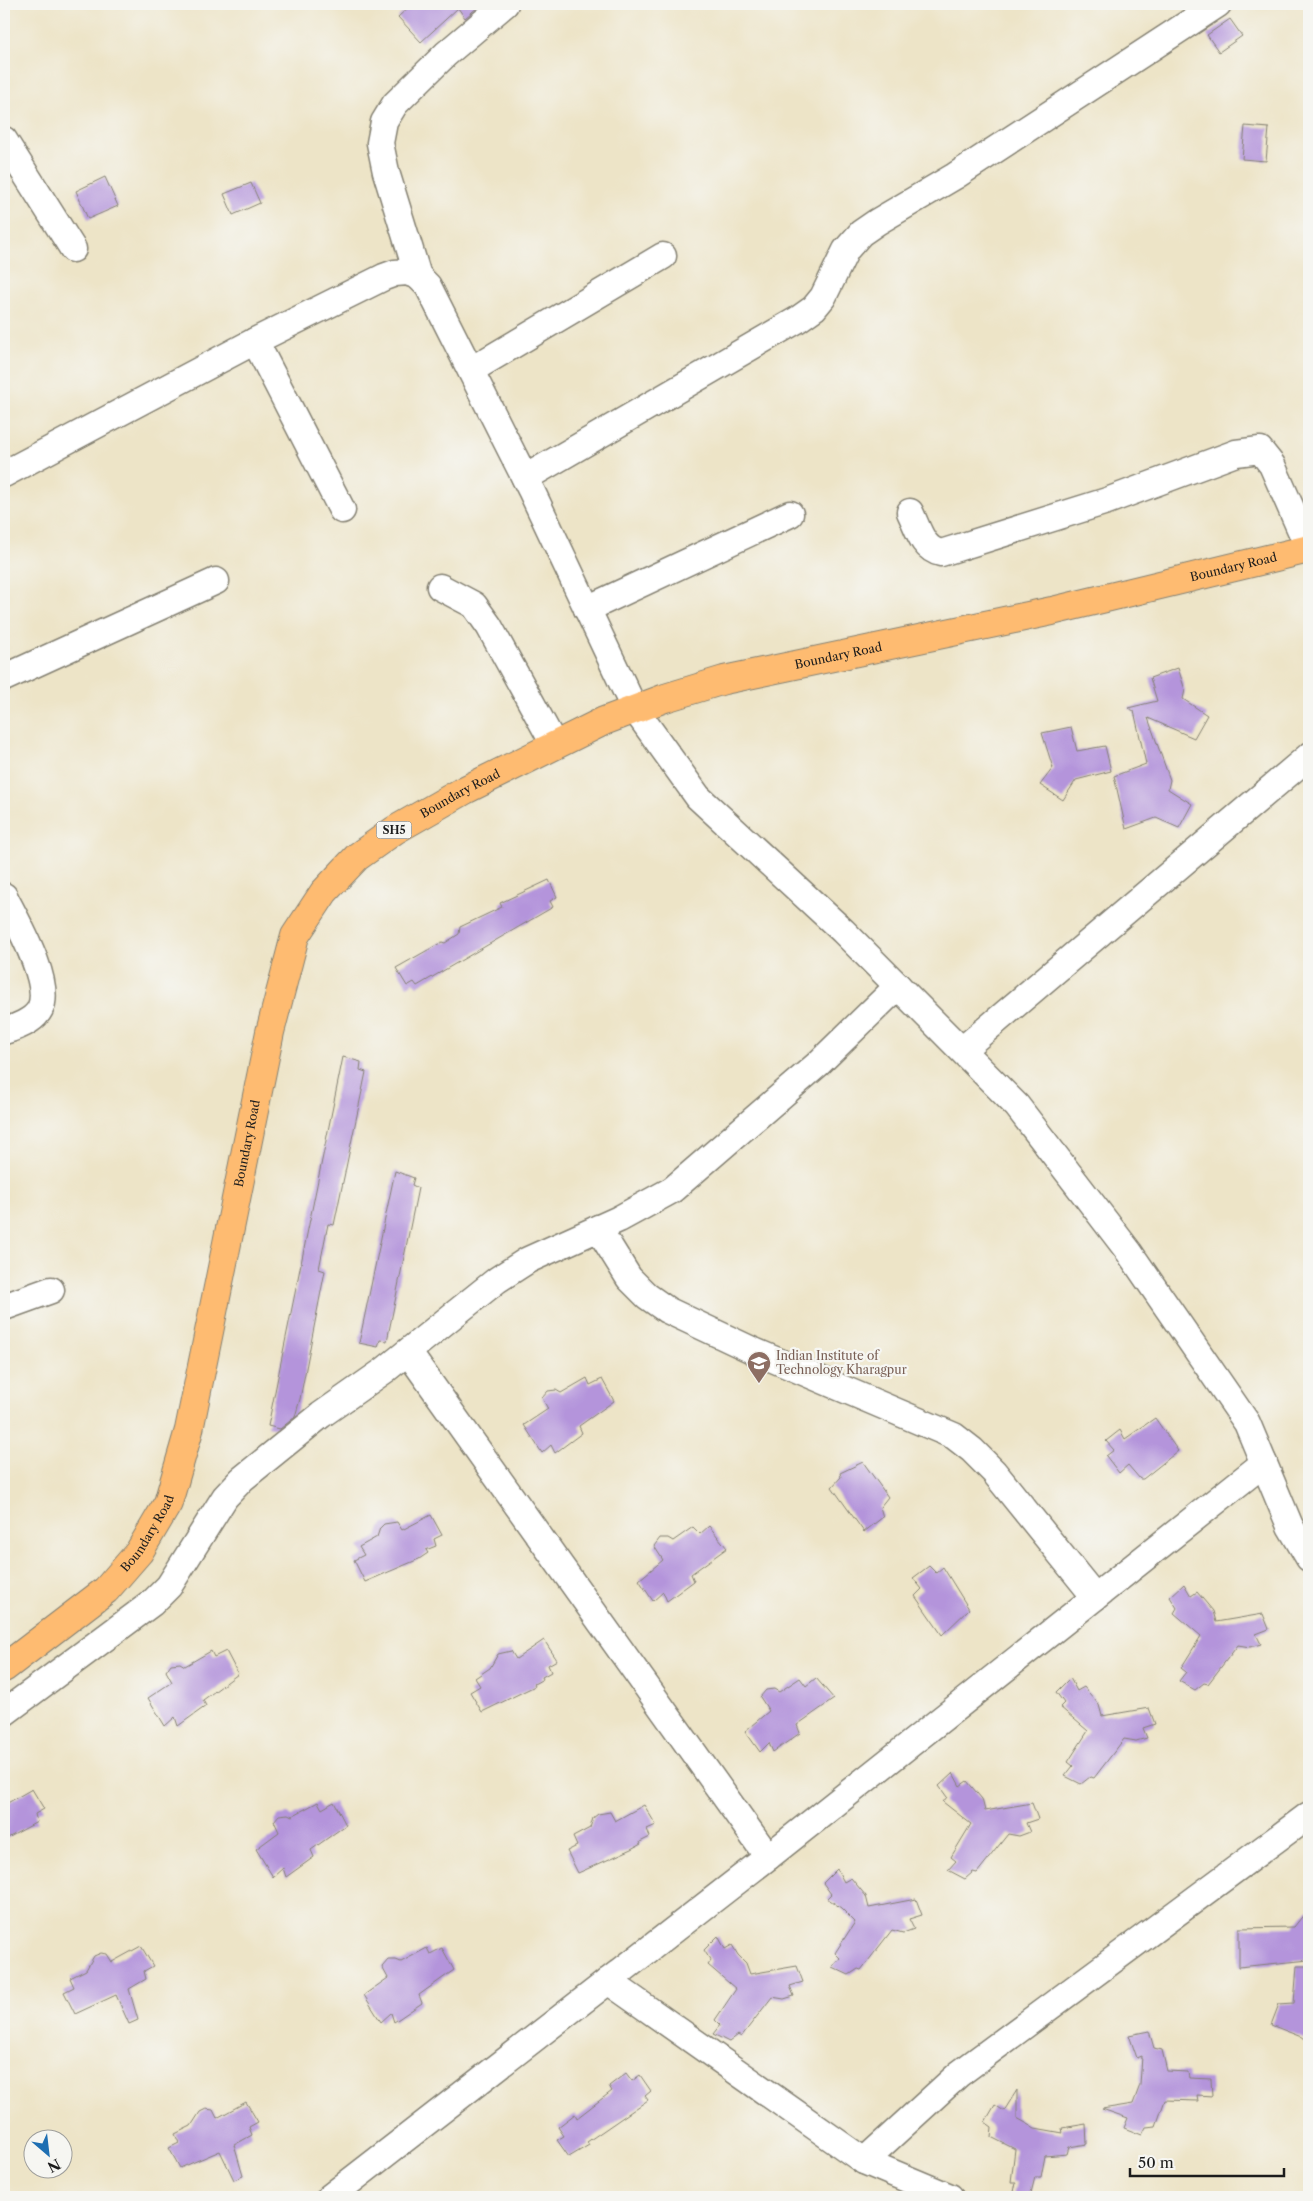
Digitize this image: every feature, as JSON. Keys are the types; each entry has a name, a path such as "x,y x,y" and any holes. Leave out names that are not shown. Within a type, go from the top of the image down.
{"main road":[{"name":"Boundary Road","path":"4,1668 106,1590 139,1552 168,1503 189,1430 270,1032 295,936 324,892 357,857 395,830 465,790 554,744 634,708 724,680 1052,611 1309,549"}],"street":[{"path":"418,276 386,172 380,143 384,122 395,104 433,66 505,4"},
{"path":"525,478 814,308 823,297 846,250 876,222 954,176 1218,4"},
{"path":"4,140 73,249"},
{"path":"471,370 663,256"},
{"path":"4,474 255,341 384,277 407,272 418,276 428,286 471,370 525,478 634,708 698,797 843,931 1016,1106 1129,1252 1247,1423 1290,1526 1309,1558"},
{"path":"255,341 342,510"},
{"path":"910,512 926,546 940,553 1107,501 1236,453 1260,450 1272,465 1309,549"},
{"path":"587,608 790,514"},
{"path":"4,678 216,581"},
{"path":"440,587 474,605 489,626 554,744"},
{"path":"962,1050 1309,756"},
{"path":"4,896 31,949 43,990 40,1009 28,1021 4,1031"},
{"path":"4,1713 152,1603 169,1586 225,1497 242,1479 321,1416 408,1352 497,1280 528,1260 620,1219 672,1190 818,1064 898,986"},
{"path":"598,1228 629,1278 647,1296 667,1310 754,1351 954,1436 972,1450 994,1472 1095,1597"},
{"path":"4,1307 51,1290"},
{"path":"408,1352 768,1857"},
{"path":"330,2197 768,1857 1264,1463"},
{"path":"864,2161 959,2074 1309,1815"},
{"path":"608,1981 864,2161 950,2197"}],"building":[{"path":"412,4 475,4 478,7 465,18 458,8 421,42 398,17"},
{"path":"1230,19 1242,36 1219,52 1207,35"},
{"path":"1245,126 1269,128 1266,161 1242,159"},
{"path":"105,177 118,206 88,219 76,191"},
{"path":"251,183 260,203 233,215 224,194"},
{"path":"1178,668 1185,690 1183,699 1207,715 1194,738 1148,718 1170,780 1168,789 1192,804 1179,828 1156,818 1126,829 1114,776 1146,764 1134,711 1128,708 1157,701 1150,678"},
{"path":"1071,727 1077,751 1105,746 1111,771 1076,780 1063,800 1040,785 1053,768 1042,733"},
{"path":"549,880 557,897 550,901 553,907 417,986 414,982 407,986 396,968 442,942 445,943 459,934 460,927 502,907 500,903"},
{"path":"343,1057 361,1062 360,1070 366,1072 334,1225 328,1224 319,1269 325,1271 300,1399 295,1417 280,1429 268,1426"},
{"path":"395,1171 414,1178 412,1185 418,1188 387,1341 380,1340 378,1347 359,1343"},
{"path":"587,1378 590,1385 602,1379 614,1401 579,1426 582,1433 555,1453 551,1445 542,1453 524,1425 548,1409 542,1398 548,1391 556,1390 561,1393"},
{"path":"1155,1418 1178,1451 1143,1479 1140,1479 1128,1465 1119,1473 1106,1456 1114,1450 1106,1441 1120,1430 1125,1439"},
{"path":"863,1462 888,1497 880,1507 883,1517 864,1532 832,1487 841,1477 840,1473"},
{"path":"431,1515 442,1535 434,1539 436,1546 426,1550 428,1553 419,1559 365,1582 354,1560 364,1555 359,1547 377,1537 380,1528 384,1524 397,1522 402,1530"},
{"path":"709,1526 727,1548 691,1574 694,1581 667,1601 663,1592 653,1601 639,1580 663,1560 654,1546 660,1538 668,1538 673,1541 693,1527 700,1534"},
{"path":"929,1566 936,1573 943,1567 969,1609 942,1635 915,1596 922,1589 913,1578"},
{"path":"1184,1584 1191,1596 1197,1592 1213,1611 1216,1622 1263,1614 1269,1629 1256,1634 1261,1644 1250,1647 1238,1645 1208,1684 1204,1683 1195,1690 1179,1681 1186,1672 1181,1668 1201,1636 1174,1613 1177,1608 1170,1597"},
{"path":"544,1640 557,1660 548,1665 551,1672 534,1684 535,1686 482,1712 470,1692 480,1686 475,1678 490,1668 498,1654 511,1651 516,1659"},
{"path":"211,1651 214,1657 226,1651 238,1674 203,1700 206,1706 178,1726 175,1717 165,1726 148,1698 172,1682 166,1671 171,1664 180,1663 185,1666"},
{"path":"800,1678 806,1686 816,1678 834,1699 797,1725 800,1733 773,1752 769,1743 760,1752 745,1731 769,1711 760,1697 766,1690 774,1689 779,1692"},
{"path":"1070,1678 1077,1691 1084,1687 1099,1705 1102,1716 1149,1708 1155,1724 1143,1728 1147,1738 1136,1741 1124,1739 1094,1778 1090,1777 1081,1784 1065,1776 1073,1766 1068,1762 1088,1731 1060,1707 1064,1703 1056,1692"},
{"path":"953,1773 960,1786 967,1781 982,1799 985,1811 1032,1803 1038,1819 1026,1823 1030,1832 1019,1836 1008,1834 977,1873 973,1872 965,1879 948,1870 956,1861 951,1857 971,1824 943,1802 947,1797 939,1786"},
{"path":"32,1789 44,1809 35,1814 37,1822 4,1840 4,1805"},
{"path":"318,1802 322,1809 334,1802 346,1825 311,1850 314,1857 286,1877 283,1868 273,1877 256,1849 279,1832 274,1821 279,1815 288,1814 292,1816"},
{"path":"644,1805 656,1825 647,1829 650,1837 632,1849 578,1873 567,1851 577,1846 573,1837 590,1828 593,1818 598,1814 610,1812 615,1821"},
{"path":"837,1869 844,1882 851,1878 866,1896 869,1908 916,1899 922,1915 909,1919 914,1929 903,1933 892,1930 861,1970 858,1969 849,1975 832,1967 840,1958 835,1953 855,1922 841,1908 827,1898 831,1894 823,1883"},
{"path":"1309,1908 1309,1960 1239,1967 1239,1928 1294,1927"},
{"path":"718,1936 725,1949 732,1945 746,1963 750,1974 797,1966 803,1982 790,1986 794,1996 784,1999 772,1997 741,2037 738,2035 729,2042 713,2034 720,2025 715,2020 736,1989 708,1965 711,1961 704,1950"},
{"path":"141,1946 153,1966 144,1971 146,1979 129,1989 138,2020 129,2024 116,1995 75,2014 64,1992 74,1987 70,1978 86,1970 94,1956 101,1953 107,1954 112,1962"},
{"path":"427,1948 430,1954 442,1948 454,1970 419,1995 422,2003 394,2022 391,2013 381,2022 364,1995 388,1978 382,1967 388,1960 401,1962"},
{"path":"1297,1966 1309,1966 1309,2040 1271,2025 1279,2004 1294,2003"},
{"path":"1149,2031 1154,2048 1162,2050 1167,2071 1188,2072 1189,2078 1211,2079 1212,2096 1197,2095 1198,2101 1165,2100 1156,2126 1146,2127 1142,2135 1124,2128 1128,2118 1102,2109 1133,2104 1140,2085 1142,2056 1137,2058 1129,2035"},
{"path":"626,2073 632,2081 640,2075 651,2091 645,2096 648,2100 587,2142 589,2145 569,2157 557,2140 564,2136 558,2127 575,2114 577,2118 612,2091 609,2086"},
{"path":"1017,2090 1017,2118 1035,2128 1063,2133 1062,2128 1086,2124 1087,2144 1069,2147 1067,2154 1045,2156 1041,2177 1035,2177 1030,2197 1013,2197 1016,2182 1011,2182 1015,2149 991,2137 992,2127 985,2122 995,2105 1004,2111"},
{"path":"246,2102 258,2122 249,2127 252,2135 234,2145 243,2176 234,2180 220,2151 180,2168 169,2148 179,2143 175,2134 191,2126 200,2112 206,2109 213,2110 217,2118"}],"place":[{"name":"Indian Institute of Technology Kharagpur","path":"759,1384"}]}
